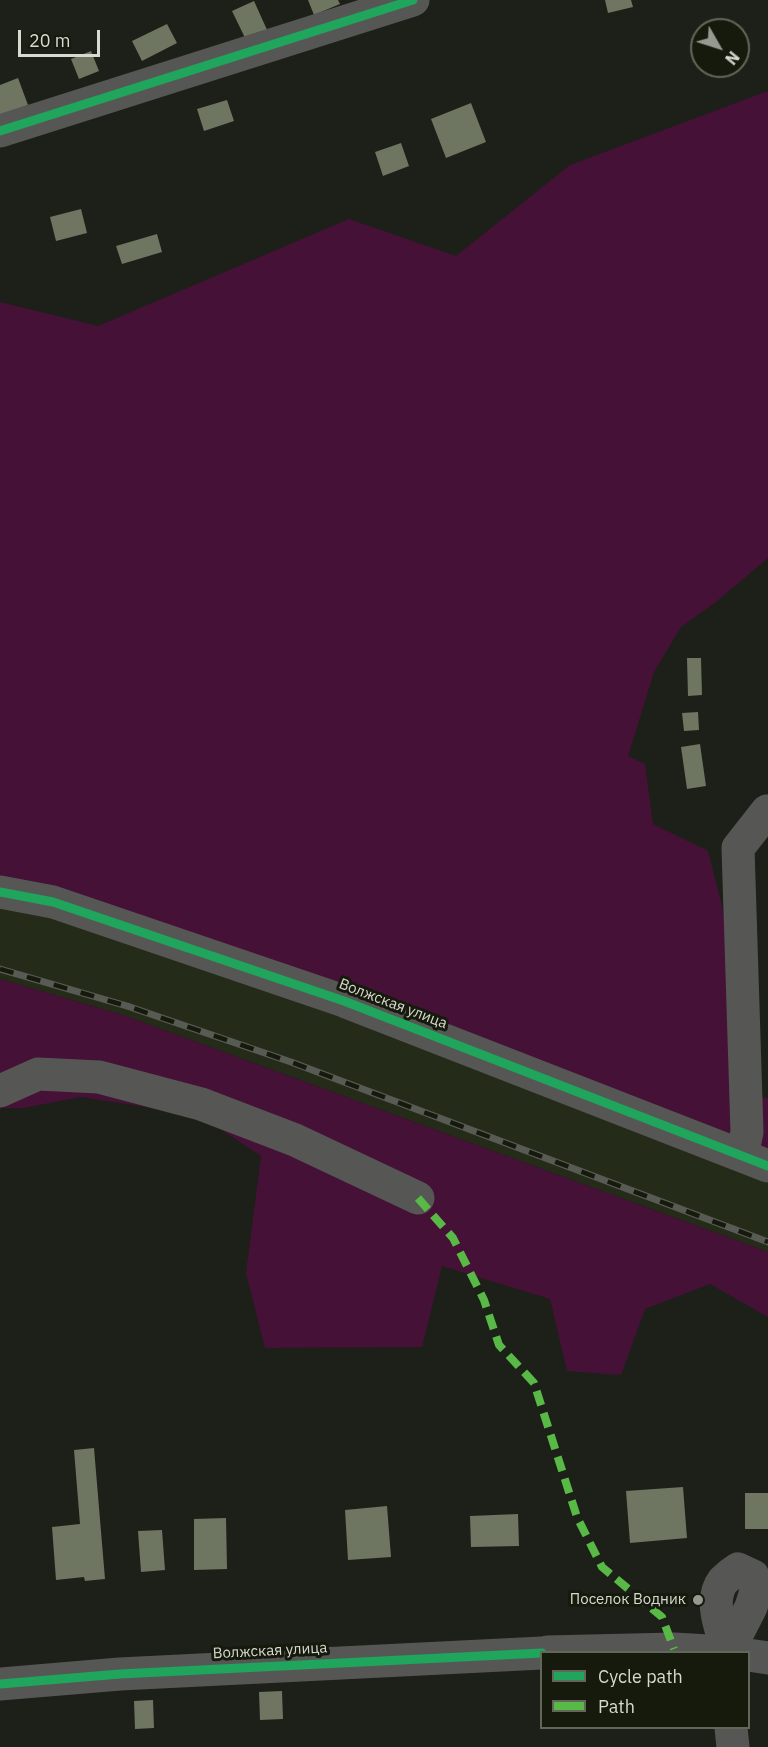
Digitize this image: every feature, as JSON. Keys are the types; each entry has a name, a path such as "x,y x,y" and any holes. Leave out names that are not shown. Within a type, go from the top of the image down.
{"street":[{"path":"0,131 413,0"},
{"path":"755,1161 747,1132 738,848 767,811"},
{"name":"Волжская улица","path":"0,892 53,902 344,1001 755,1161"},
{"path":"0,1091 38,1074 99,1077 201,1104 274,1132 382,1179 418,1198"},
{"path":"610,1651 674,1649 700,1651"},
{"name":"Волжская улица","path":"0,1684 120,1674 540,1653"},
{"path":"750,1656 768,1658"},
{"path":"731,1729 733,1747"}],"shaded area":[{"path":"768,91 768,558 716,602 681,627 654,672 628,756 645,764 653,824 708,851 721,902 755,1095 768,1098 768,1149 0,881 0,302 98,326 349,219 456,256 570,165"},
{"path":"0,907 48,915 340,1015 768,1179 768,1252 123,1015 0,979"},
{"path":"0,979 123,1015 768,1252 768,1317 710,1284 645,1309 621,1375 567,1371 550,1299 442,1266 422,1347 265,1348 246,1273 261,1156 199,1115 81,1097 23,1108 0,1108"}],"building":[{"path":"308,0 338,0 340,4 314,15"},
{"path":"605,0 631,0 633,7 608,13"},
{"path":"254,1 268,32 247,42 232,11"},
{"path":"167,24 177,43 142,61 132,41"},
{"path":"91,51 99,71 79,79 71,59"},
{"path":"18,78 28,105 0,115 0,85"},
{"path":"227,100 234,121 204,131 197,109"},
{"path":"471,103 486,142 446,158 431,119"},
{"path":"401,143 409,166 383,176 375,152"},
{"path":"81,209 87,233 56,241 50,217"},
{"path":"157,234 162,252 122,264 116,246"},
{"path":"687,658 701,658 702,695 688,696"},
{"path":"698,712 699,730 684,731 682,713"},
{"path":"700,744 706,786 687,789 681,747"},
{"path":"94,1448 105,1579 85,1581 84,1577 56,1580 52,1527 80,1524 74,1450"},
{"path":"683,1487 687,1538 630,1543 626,1491"},
{"path":"745,1493 768,1493 768,1529 745,1529"},
{"path":"387,1506 391,1557 348,1560 345,1510"},
{"path":"518,1514 519,1546 471,1547 470,1516"},
{"path":"226,1518 227,1569 194,1570 194,1519"},
{"path":"162,1530 165,1570 141,1572 138,1531"},
{"path":"282,1691 283,1719 260,1720 259,1692"},
{"path":"153,1700 154,1728 135,1729 134,1701"}],"railway":[{"path":"0,969 127,1006 291,1062 768,1242"}],"marked path":[{"path":"418,1198 453,1238 484,1300 499,1345 534,1383 577,1517 602,1567 662,1617 674,1649"}],"cycle path":[{"path":"0,131 413,0"},
{"path":"0,892 53,902 344,1001 768,1166"},
{"path":"0,1684 120,1674 540,1653"}],"place":[{"name":"Поселок Водник","path":"698,1600"}]}
